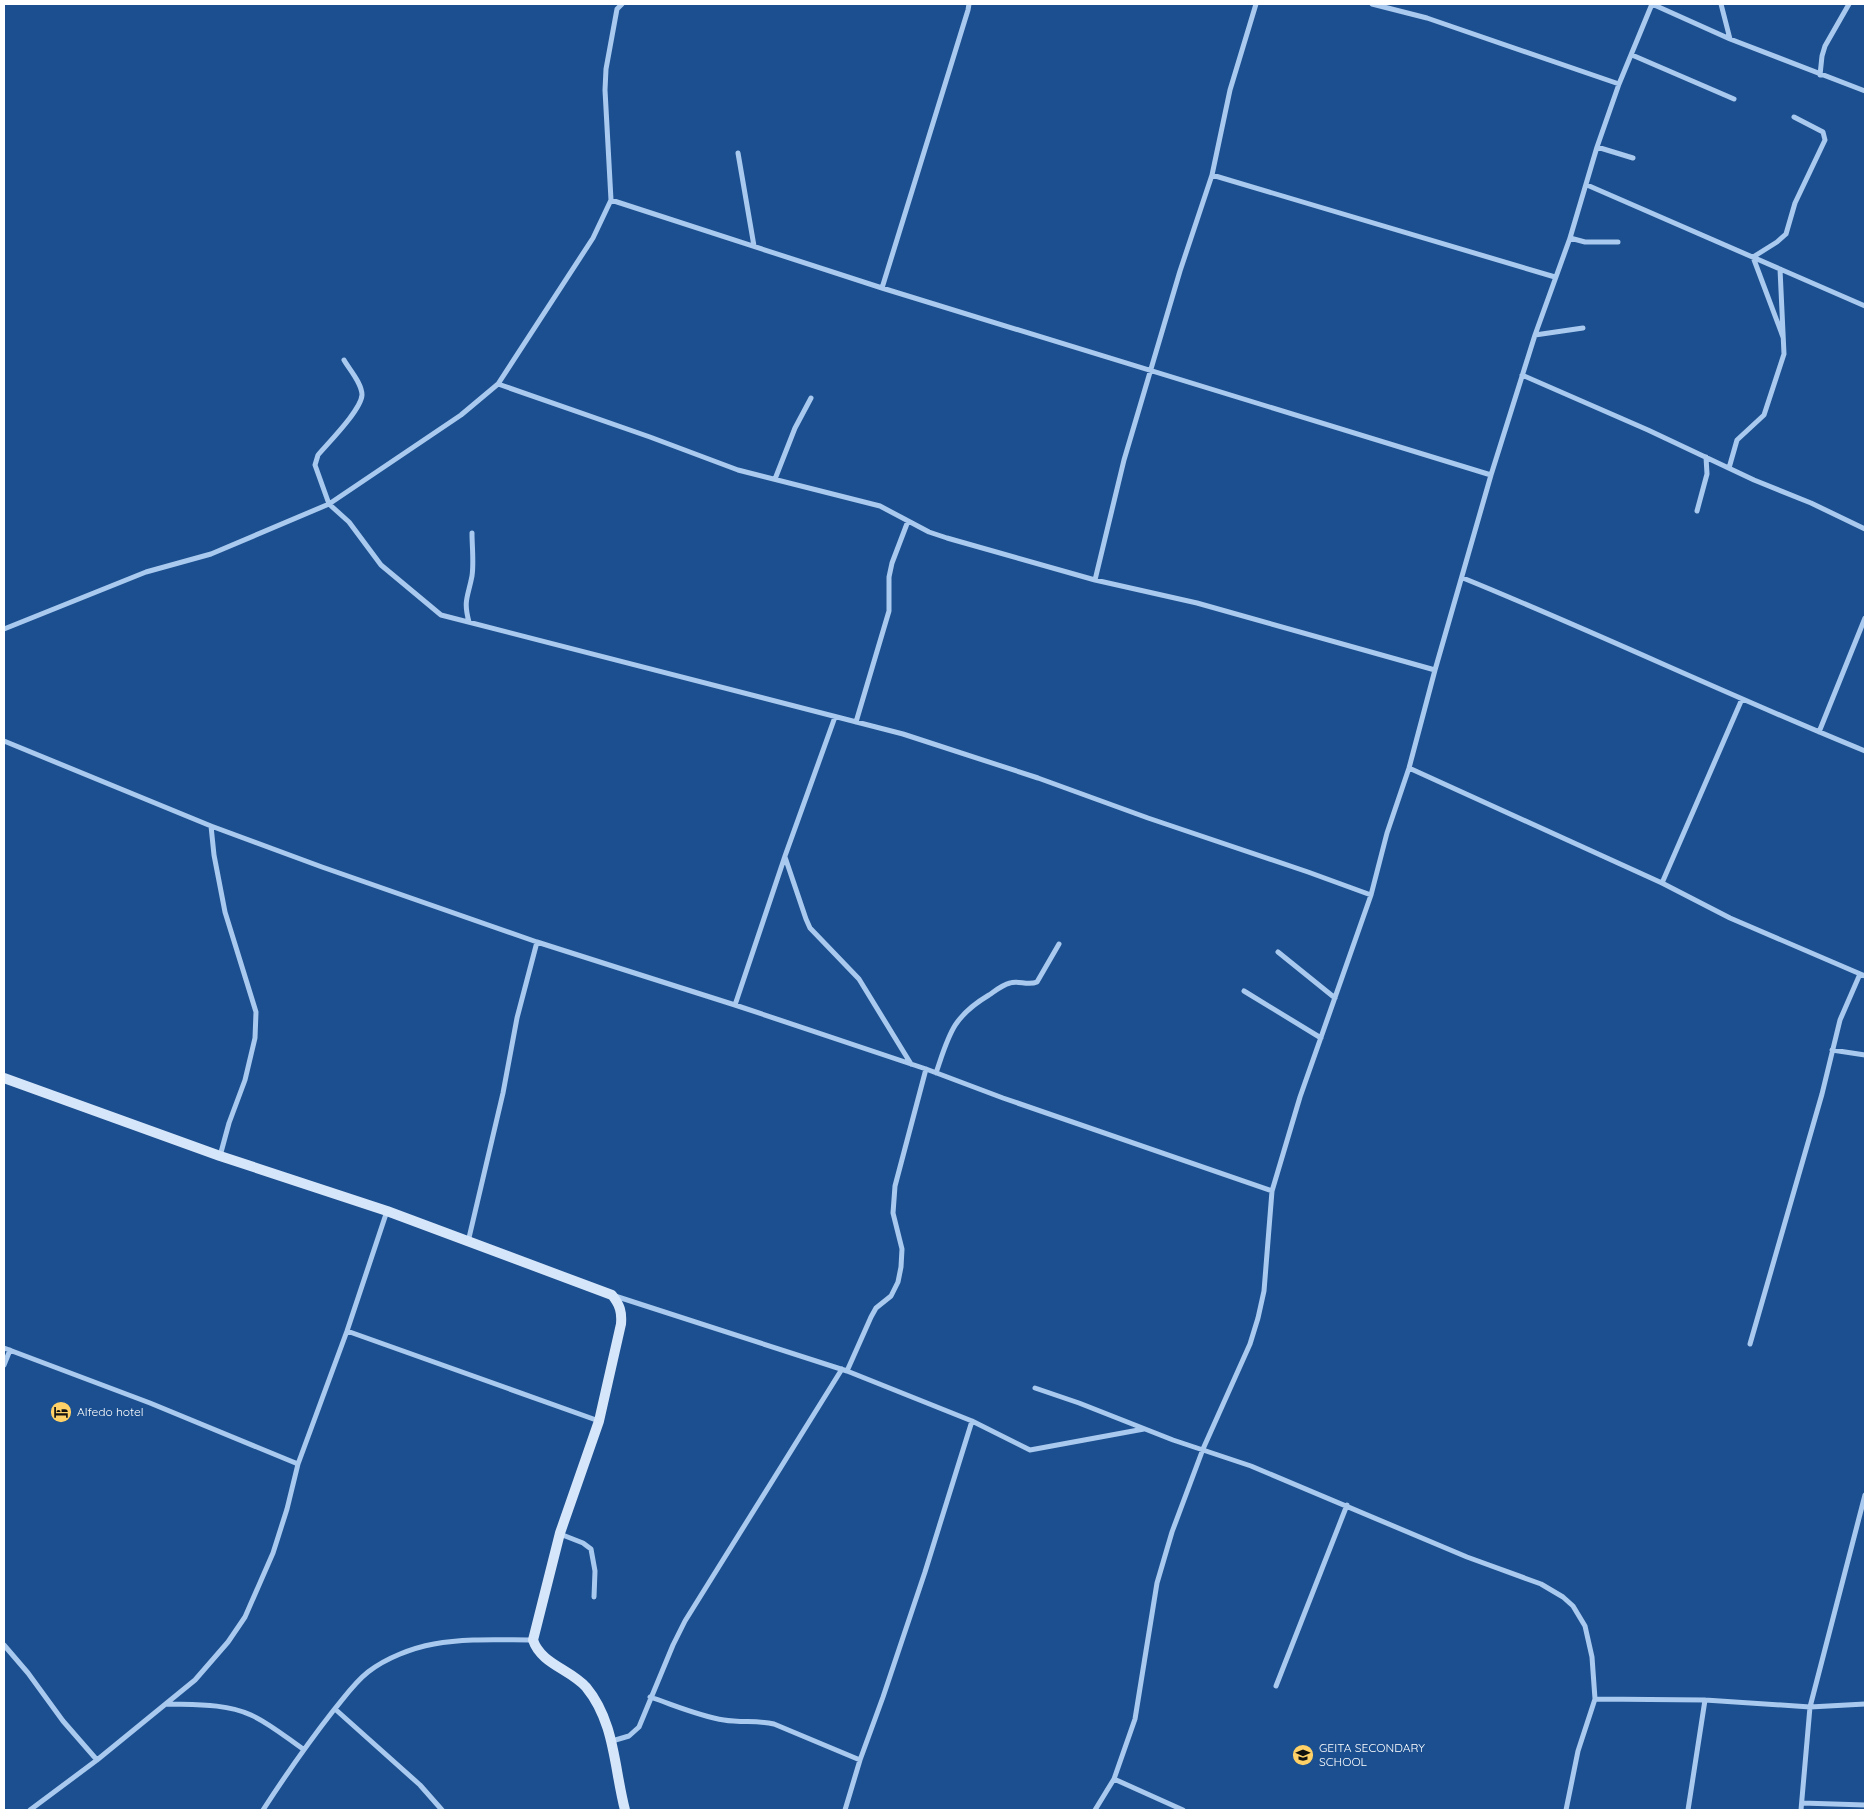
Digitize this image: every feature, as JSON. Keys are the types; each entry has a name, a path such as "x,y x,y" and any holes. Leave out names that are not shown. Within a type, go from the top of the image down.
{"street":[{"path":"4,629 146,572 211,554 328,504 461,415 498,384 593,238 611,200 605,90 606,69 617,9 622,4"},
{"path":"882,288 969,4"},
{"path":"1095,580 1124,460 1149,371 1212,175 1230,90 1256,4"},
{"path":"1372,4 1428,18 1619,84"},
{"path":"1095,1810 1114,1779 1135,1719 1157,1583 1172,1532 1203,1449 1250,1344 1258,1318 1264,1291 1272,1192 1300,1096 1371,895 1387,832 1409,768 1435,670 1522,375 1555,276 1570,238 1597,147 1619,84 1652,4 1730,39 1865,91"},
{"path":"1721,4 1730,39"},
{"path":"1820,75 1825,46 1849,4"},
{"path":"1632,55 1734,99"},
{"path":"1753,257 1778,242 1786,234 1795,203 1824,140 1823,132 1794,117"},
{"path":"1597,147 1633,158"},
{"path":"738,153 754,246"},
{"path":"1212,175 1555,276"},
{"path":"1587,185 1865,306"},
{"path":"611,200 882,288 1492,475"},
{"path":"1570,238 1585,242 1618,242"},
{"path":"1753,257 1783,338"},
{"path":"1730,468 1737,440 1764,415 1784,354 1780,268"},
{"path":"1535,335 1583,328"},
{"path":"344,360 360,386 362,394 358,405 318,455 315,465 328,504 349,522 381,565 441,615 856,722 970,755 1371,895"},
{"path":"1522,375 1648,430 1754,480 1812,503 1865,529"},
{"path":"498,384 650,437 705,460 880,506 929,532 947,538 1095,580 1197,603 1435,670"},
{"path":"775,479 795,428 811,398"},
{"path":"1697,511 1707,474 1706,457"},
{"path":"856,722 889,611 889,577 892,563 908,520"},
{"path":"469,622 465,601 472,575 472,533"},
{"path":"1463,578 1535,607 1742,699 1865,751"},
{"path":"1819,732 1865,618"},
{"path":"1662,883 1742,699"},
{"path":"735,1005 785,856 835,717"},
{"path":"4,741 211,826 537,942 735,1005 926,1069 1272,1192"},
{"path":"1409,768 1662,883 1730,918 1863,975 1840,1020 1819,1103 1750,1344"},
{"path":"211,826 214,855 225,912 256,1012 255,1038 245,1080 220,1156"},
{"path":"785,856 810,928 858,979 911,1064"},
{"path":"468,1242 503,1093 517,1018 537,942"},
{"path":"936,1073 948,1037 960,1016 978,1001 1006,984 1014,982 1033,984 1037,982 1059,944"},
{"path":"1278,952 1335,998"},
{"path":"1244,991 1321,1038"},
{"path":"1832,1050 1865,1055"},
{"path":"612,1741 629,1736 638,1727 673,1646 689,1615 845,1370 876,1308 891,1296 898,1282 902,1249 893,1212 895,1186 926,1069"},
{"path":"4,1078 220,1156 387,1211 612,1295 845,1370 972,1422 1030,1450 1144,1429"},
{"path":"30,1810 98,1760 195,1680 228,1642 245,1617 273,1552 287,1509 298,1464 347,1331 387,1211"},
{"path":"612,1295 619,1304 622,1313 598,1421 560,1533 533,1640 536,1649 541,1655 574,1676 585,1687 601,1711 612,1741 624,1810"},
{"path":"347,1331 598,1421"},
{"path":"4,1348 150,1403 298,1464"},
{"path":"4,1365 10,1350"},
{"path":"1035,1388 1173,1440 1251,1466 1467,1557 1541,1584 1563,1597 1573,1606 1585,1626 1592,1657 1595,1700 1578,1751 1566,1810"},
{"path":"845,1810 860,1760 884,1697 925,1572 972,1422"},
{"path":"1801,1810 1810,1707 1865,1495"},
{"path":"1276,1686 1346,1505"},
{"path":"560,1533 583,1543 591,1549 595,1571 594,1597"},
{"path":"262,1810 303,1749 355,1684 382,1662 434,1644 478,1640 533,1640"},
{"path":"4,1645 28,1673 63,1721 98,1760"},
{"path":"650,1697 722,1720 774,1724 860,1760"},
{"path":"1595,1700 1705,1700 1810,1707 1865,1704"},
{"path":"1688,1810 1705,1700"},
{"path":"165,1704 203,1705 242,1711 253,1715 303,1749"},
{"path":"335,1709 420,1785 442,1810"},
{"path":"1114,1779 1183,1810"},
{"path":"1802,1803 1865,1805"}],"place":[{"name":"Alfedo hotel","path":"61,1412"},
{"name":"GEITA SECONDARY SCHOOL","path":"1303,1755"}]}
